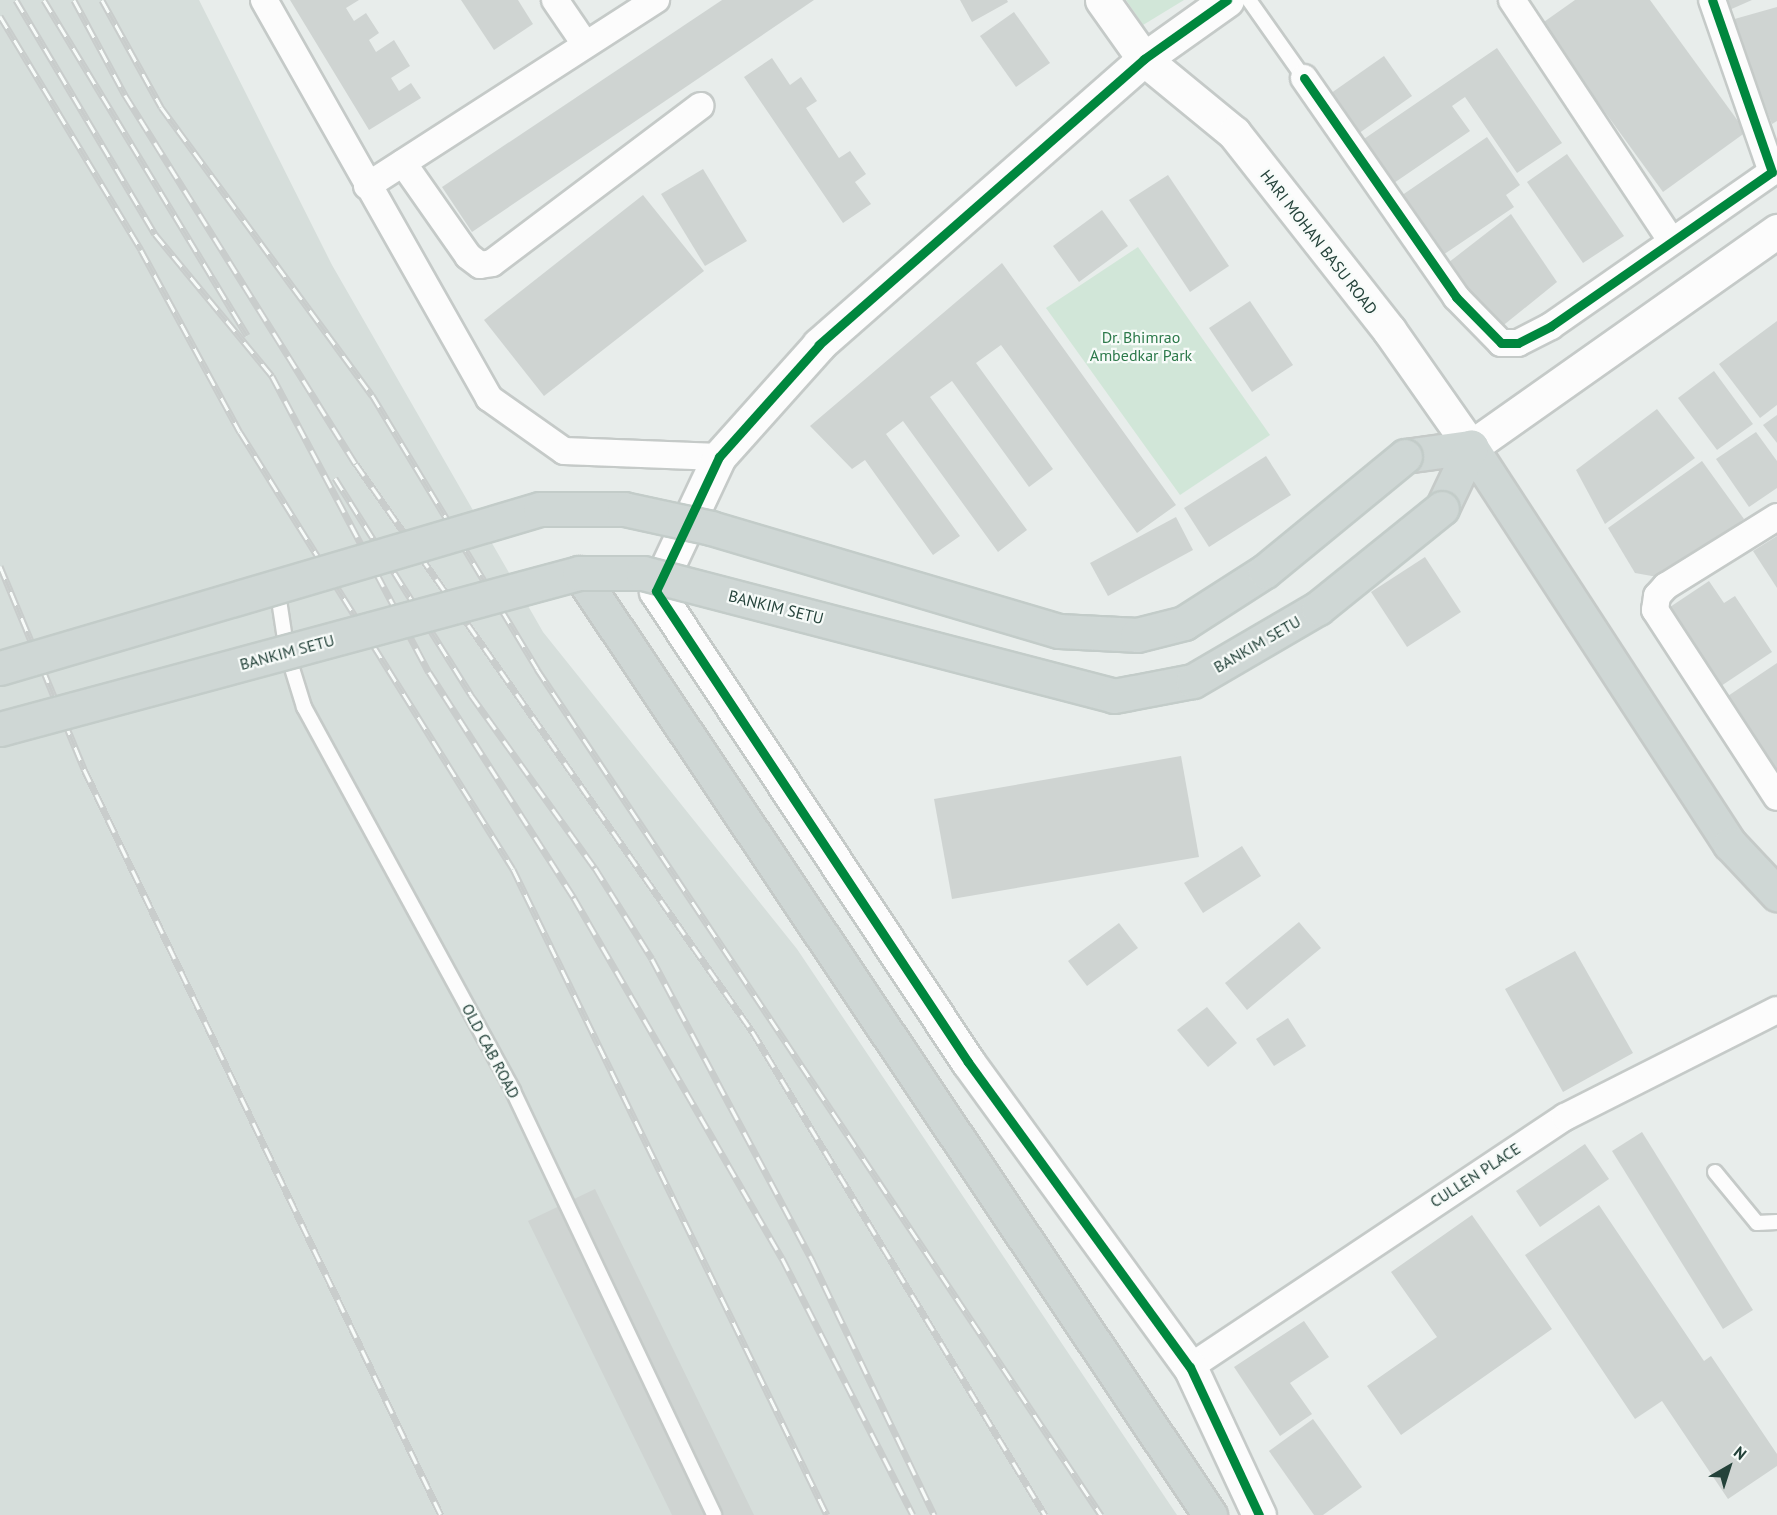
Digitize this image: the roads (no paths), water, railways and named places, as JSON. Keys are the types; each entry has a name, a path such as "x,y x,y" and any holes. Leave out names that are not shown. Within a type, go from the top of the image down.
{"main road":[{"path":"0,668 540,510 624,509 711,528 1059,631 1137,635 1184,622 1265,571 1405,456 1471,447 1730,844 1777,894"},
{"name":"BANKIM SETU","path":"0,729 579,573 643,573 1114,696 1193,681 1318,608 1442,508 1471,447"},
{"path":"579,573 1210,1515"}],"street":[{"path":"264,0 489,399 564,451 719,457"},
{"path":"555,0 585,44"},
{"path":"367,186 656,0"},
{"name":"HARI MOHAN BASU ROAD","path":"1102,0 1144,59 1234,133 1389,330 1471,447"},
{"path":"1227,0 1144,59 819,345 719,457 656,591 968,1062 1190,1367 1259,1515"},
{"path":"1512,0 1671,240"},
{"path":"1304,78 1456,297 1501,343 1518,343 1551,326 1671,240 1772,172 1712,0"},
{"path":"403,163 468,256 480,265 492,263 699,106"},
{"path":"1471,447 1777,231"},
{"path":"1777,517 1666,586 1657,596 1655,610 1777,797"},
{"name":"CULLEN PLACE","path":"1190,1367 1565,1117 1777,1010"}],"lane":[{"path":"1249,0 1304,78"},
{"name":"OLD CAB ROAD","path":"277,587 287,652 304,707 513,1091 714,1515"},
{"path":"1715,1172 1757,1223 1777,1222"}],"railway":[{"path":"16,0 155,234 272,376 429,672 574,898 782,1258 913,1515"},
{"path":"44,0 247,335"},
{"path":"74,0 125,95 356,464 752,1031 1045,1515"},
{"path":"102,0 161,107 372,395 537,669 1101,1515"},
{"path":"0,16 141,250 240,432 513,869 827,1515"},
{"path":"335,478 471,695 595,868 652,959 812,1260 934,1515"},
{"path":"0,566 84,769 441,1515"}],"park label":[{"name":"Dr. Bhimrao Ambedkar Park","path":"1141,346"}]}
